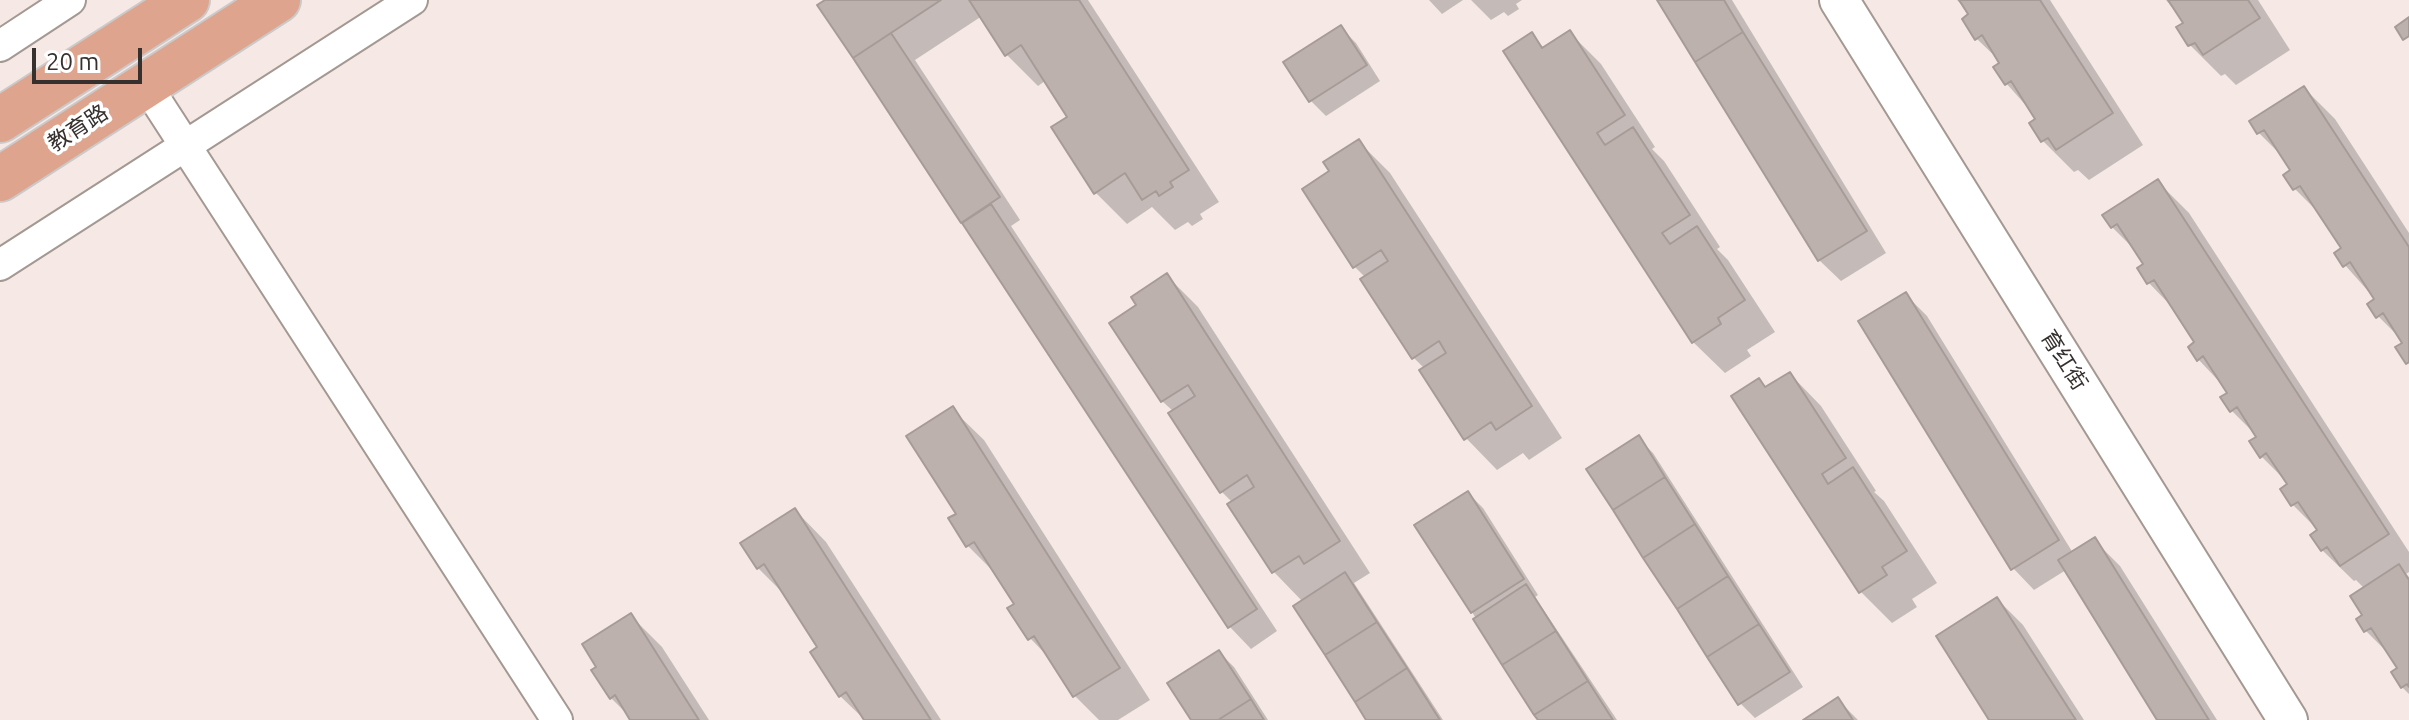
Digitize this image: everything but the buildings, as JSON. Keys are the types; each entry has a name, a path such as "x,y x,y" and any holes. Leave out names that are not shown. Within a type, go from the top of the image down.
{"main road":[{"path":"0,120 139,14 187,0"},
{"name":"教育路","path":"0,179 278,0"}],"street":[{"path":"0,46 70,0"},
{"path":"0,265 412,0"},
{"name":"育红街","path":"1839,0 2288,720"},
{"path":"146,85 557,720"}]}
